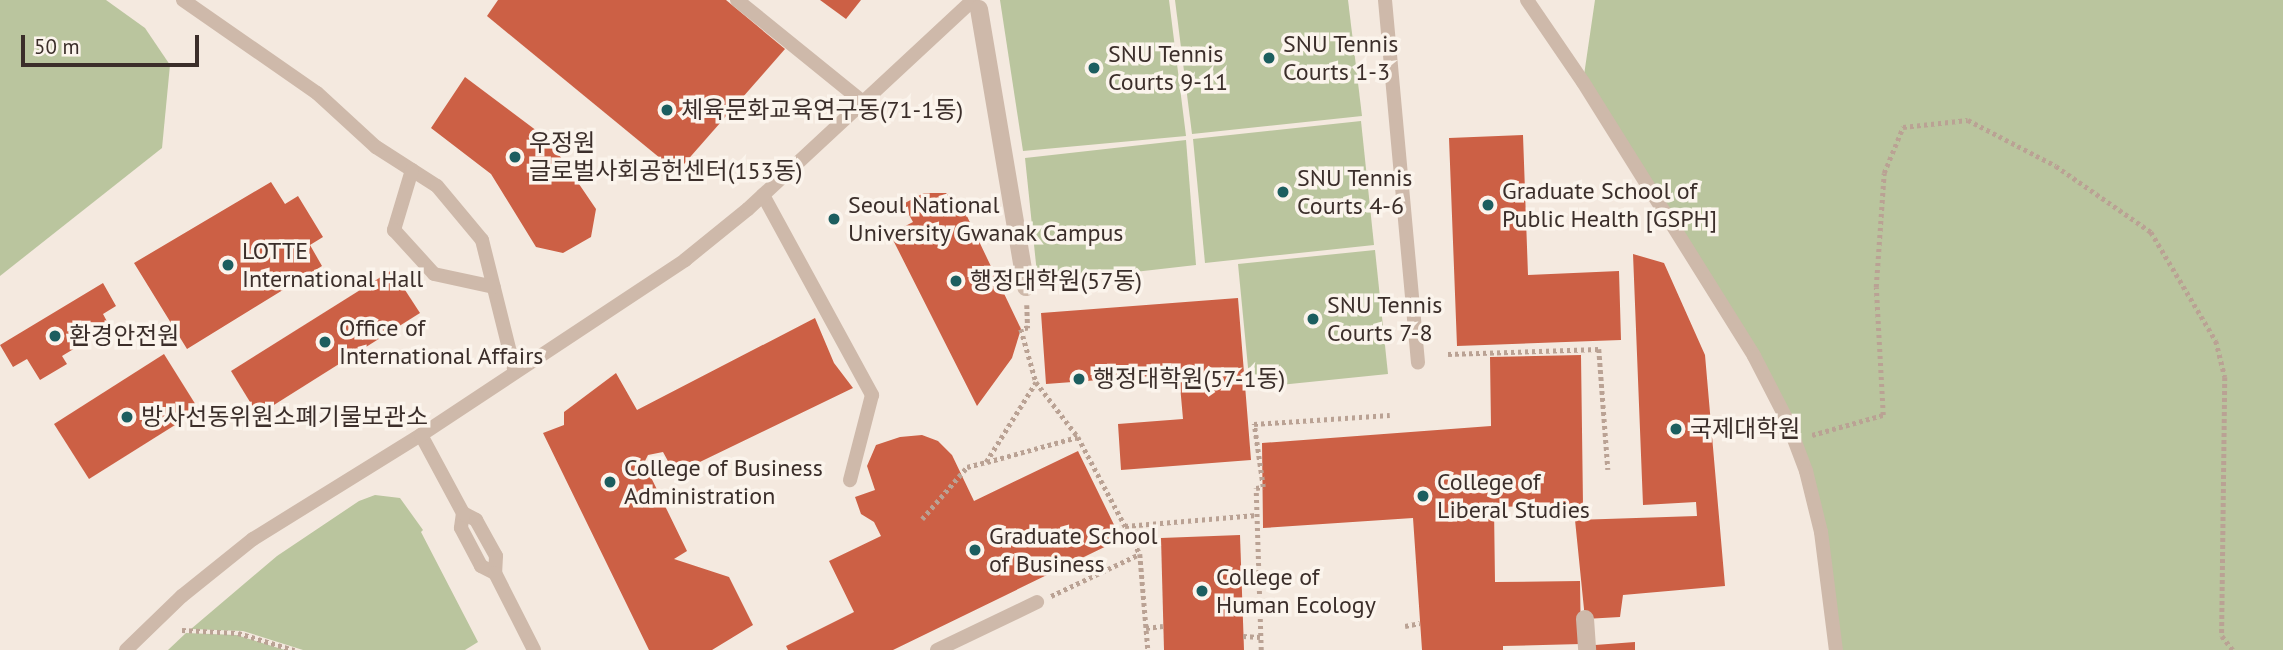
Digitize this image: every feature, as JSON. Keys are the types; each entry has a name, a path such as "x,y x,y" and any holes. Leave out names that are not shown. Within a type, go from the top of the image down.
{"street":[{"path":"976,5 1026,287"},
{"path":"1585,619 1587,650"}],"lane":[{"path":"183,0 317,93 376,147 437,186 482,240 515,372"},
{"path":"737,0 863,102"},
{"path":"1385,0 1418,363"},
{"path":"1527,0 1583,82 1754,356 1795,440 1821,532 1836,650"},
{"path":"126,650 182,596 253,539 421,435 663,276 763,195 863,102 976,5"},
{"path":"412,170 394,230 434,274 494,287"},
{"path":"763,195 872,395 850,480"},
{"path":"421,435 463,513 461,528 481,566 495,573 534,650"},
{"path":"937,650 1037,602"}],"path":[{"path":"1795,440 1883,415 1877,287 1884,173 1903,127 1968,120 2056,166 2151,232 2216,341 2225,377 2222,636 2233,650"},
{"path":"1026,287 1028,328 1021,329 1036,382 1078,437 1140,554 1148,650"},
{"path":"1448,354 1599,349 1608,470"},
{"path":"986,462 1036,382"},
{"path":"1261,650 1256,488 1263,487 1254,424 1390,415"},
{"path":"922,519 967,467 1078,437"},
{"path":"1125,526 1257,515"},
{"path":"1037,602 1140,554"},
{"path":"1405,626 1420,624"},
{"path":"1146,628 1163,626"},
{"path":"182,630 238,634 294,650"},
{"path":"1243,635 1260,637"}],"green space":[{"path":"0,0 106,0 145,28 170,65 162,148 0,276"},
{"name":"SNU Tennis Courts 9-11","path":"1000,0 1169,0 1186,136 1023,151"},
{"name":"SNU Tennis Courts 1-3","path":"1175,0 1348,0 1362,116 1192,134"},
{"path":"1595,0 2283,0 2283,650 1836,650 1821,532 1786,418 1583,82"},
{"name":"SNU Tennis Courts 4-6","path":"1361,121 1374,245 1205,263 1193,139"},
{"path":"1186,140 1196,265 1038,283 1025,158"},
{"name":"SNU Tennis Courts 7-8","path":"1375,250 1388,374 1250,388 1238,264"},
{"path":"375,495 400,498 423,530 421,532 478,642 465,650 303,650 243,631 191,629 277,556 359,501"},
{"path":"186,633 236,635 285,650 168,650"}],"building":[{"name":"체육문화교육연구동(71-1동)","path":"498,0 726,0 785,49 677,172 487,16"},
{"path":"820,0 861,0 846,19"},
{"name":"우정원 글로벌사회공헌센터(153동)","path":"465,77 549,140 596,209 591,237 563,253 536,247 491,174 431,128"},
{"name":"Graduate School of Public Health [GSPH]","path":"1523,135 1528,275 1619,271 1621,340 1457,346 1449,138"},
{"name":"LOTTE International Hall","path":"271,182 285,204 298,196 323,237 310,245 322,266 187,349 134,263"},
{"name":"행정대학원(57동)","path":"924,193 946,193 964,210 1021,329 1012,358 977,406 890,234 913,222 903,204"},
{"name":"국제대학원","path":"1633,254 1664,263 1705,355 1725,586 1623,595 1620,617 1585,619 1575,520 1697,516 1696,502 1643,505"},
{"name":"Office of International Affairs","path":"392,270 420,313 258,415 231,371"},
{"name":"환경안전원","path":"103,283 116,306 103,314 110,327 62,356 67,364 40,380 27,359 13,367 0,345"},
{"name":"행정대학원(57-1동)","path":"1238,298 1251,460 1121,470 1118,424 1183,419 1179,374 1046,384 1041,313"},
{"name":"College of Business Administration","path":"815,318 834,363 853,388 675,474 663,452 648,455 644,463 687,551 674,559 729,577 753,625 712,650 649,650 543,433 564,425 564,412 616,373 637,410"},
{"name":"방사선동위원소폐기물보관소","path":"164,354 199,410 89,479 54,424"},
{"name":"College of Liberal Studies","path":"1581,355 1583,505 1494,507 1495,582 1580,581 1581,644 1503,646 1503,650 1422,650 1413,518 1263,528 1262,443 1491,426 1490,357"},
{"name":"Graduate School of Business","path":"922,435 938,441 952,455 974,501 1078,451 1121,539 893,650 788,650 786,646 854,612 829,561 881,536 874,522 861,514 855,497 875,490 867,466 876,445 900,437"},
{"name":"College of Human Ecology","path":"1240,535 1244,650 1164,650 1161,538"},
{"path":"1635,642 1635,650 1595,650 1595,645"}],"place":[{"name":"SNU Tennis Courts 1-3","path":"1269,58"},
{"name":"SNU Tennis Courts 9-11","path":"1094,68"},
{"name":"체육문화교육연구동(71-1동)","path":"667,110"},
{"name":"우정원 글로벌사회공헌센터(153동)","path":"515,157"},
{"name":"SNU Tennis Courts 4-6","path":"1283,192"},
{"name":"Graduate School of Public Health [GSPH]","path":"1488,205"},
{"name":"Seoul National University Gwanak Campus","path":"834,219"},
{"name":"LOTTE International Hall","path":"228,265"},
{"name":"행정대학원(57동)","path":"956,281"},
{"name":"SNU Tennis Courts 7-8","path":"1313,319"},
{"name":"환경안전원","path":"55,336"},
{"name":"Office of International Affairs","path":"325,342"},
{"name":"행정대학원(57-1동)","path":"1079,379"},
{"name":"방사선동위원소폐기물보관소","path":"127,417"},
{"name":"국제대학원","path":"1676,429"},
{"name":"College of Business Administration","path":"610,482"},
{"name":"College of Liberal Studies","path":"1423,496"},
{"name":"Graduate School of Business","path":"975,550"},
{"name":"College of Human Ecology","path":"1202,591"}]}
